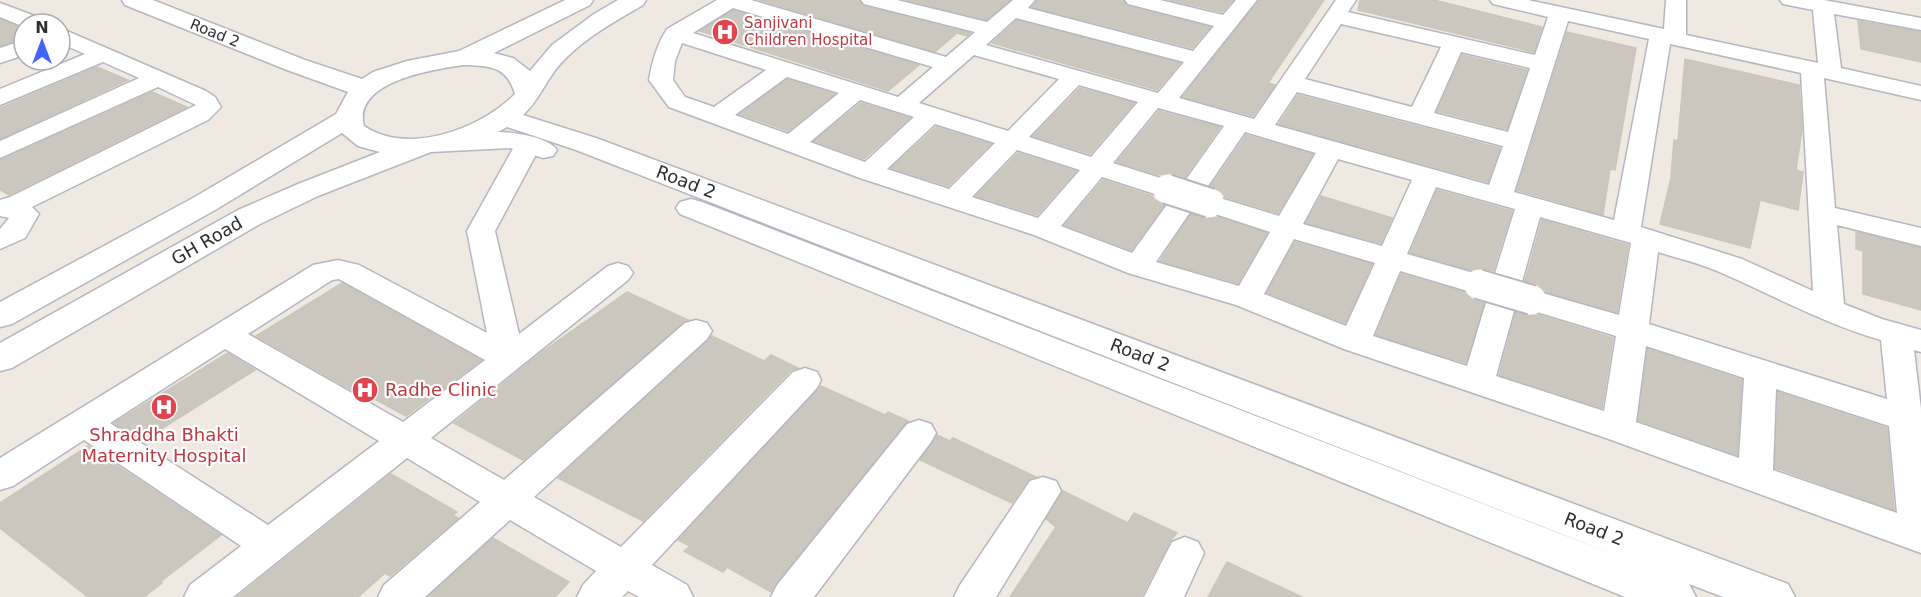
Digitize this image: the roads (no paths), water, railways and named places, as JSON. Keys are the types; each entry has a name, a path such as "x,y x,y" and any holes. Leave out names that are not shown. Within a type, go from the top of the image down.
{"street":[{"name":"Road 2","path":"133,0 366,89"},
{"name":"Road 2","path":"181,0 337,61 411,67"},
{"path":"464,58 582,0"},
{"path":"517,106 526,82 519,72 506,64 487,59 464,58 438,60 386,77 366,89 352,103 348,118 354,131 370,141 395,146 432,144 464,137 517,106 555,52 584,31 635,0"},
{"path":"950,65 730,0 675,34 664,61 661,80 676,102 716,117 869,172 1044,229 1138,266 1247,297 1355,341 1618,429 1919,536 1905,418 1909,338 1779,289 1732,266 1636,235 970,47"},
{"path":"871,0 991,29"},
{"path":"1135,0 1228,22"},
{"path":"1044,229 1097,165 1198,59 1247,0"},
{"path":"1500,0 1921,93"},
{"path":"1618,429 1632,330 1636,235 1676,0"},
{"path":"1790,0 1823,6 1871,8 1921,24"},
{"path":"903,105 1019,5 1198,59"},
{"path":"1823,6 1822,213 1829,309"},
{"path":"1138,266 1250,126 1291,83 1341,8 1454,44 1543,64"},
{"path":"1499,196 1560,13"},
{"path":"675,34 1097,165 1287,228 1632,330 1905,418"},
{"path":"2,209 20,203 200,115 209,106 198,96 72,40"},
{"path":"1420,117 1454,44"},
{"path":"0,98 104,54"},
{"path":"716,117 784,68"},
{"path":"954,200 1074,77"},
{"path":"0,150 158,78"},
{"path":"1291,83 1517,142"},
{"path":"793,143 856,90"},
{"name":"Road 2","path":"517,106 598,148 1773,597"},
{"path":"869,172 931,114"},
{"name":"GH Road","path":"0,316 204,204 348,118"},
{"name":"Road 2","path":"432,144 512,140 528,145 1674,597"},
{"name":"GH Road","path":"0,359 249,217 318,186 432,144"},
{"path":"508,358 481,231 528,145"},
{"path":"1247,297 1331,149"},
{"path":"1355,341 1427,176"},
{"path":"1478,382 1530,205"},
{"path":"0,240 15,232 25,214 2,209"},
{"path":"1822,213 1921,237"},
{"path":"0,476 323,272 338,269 349,272 508,358"},
{"path":"204,597 618,273"},
{"path":"398,597 696,332"},
{"path":"224,334 403,441 673,597"},
{"path":"1755,477 1761,371"},
{"path":"597,597 805,380"},
{"path":"84,423 270,546"},
{"path":"791,597 919,434"},
{"path":"974,597 1043,491"},
{"path":"1164,597 1185,553"}],"place":[{"name":"Sanjivani Children Hospital","path":"725,32"},
{"name":"Radhe Clinic","path":"365,390"},
{"name":"Shraddha Bhakti Maternity Hospital","path":"164,407"}]}
